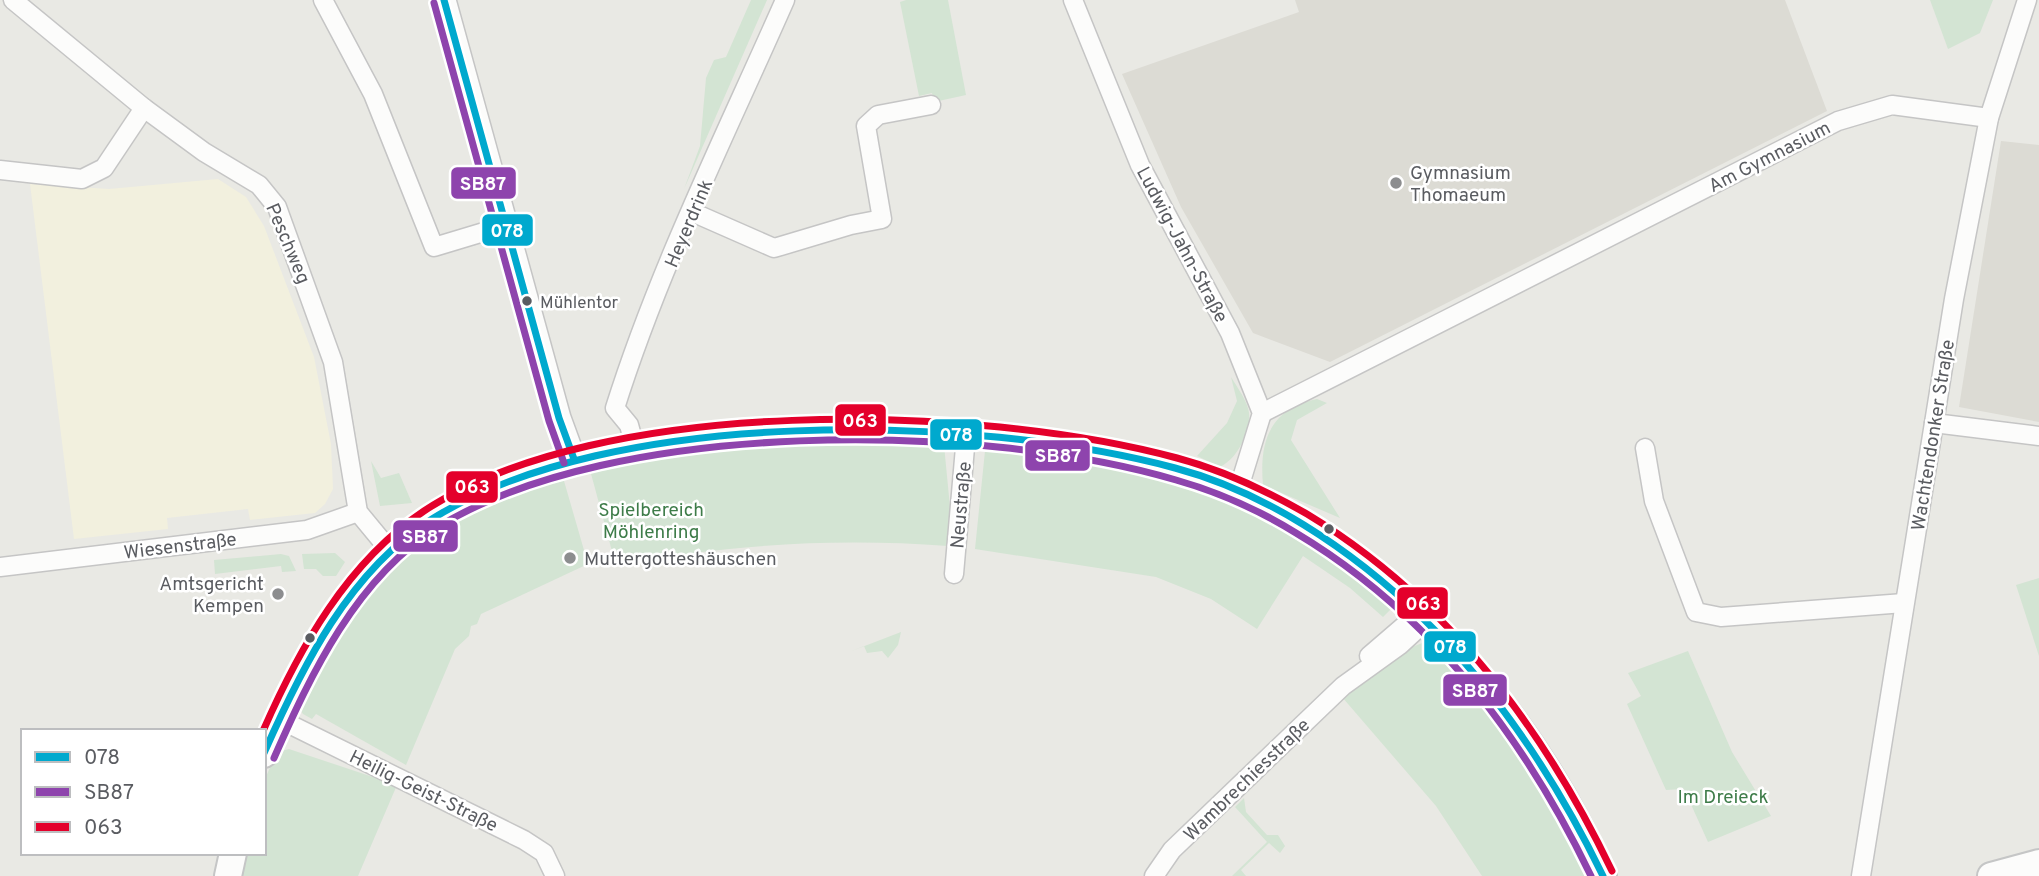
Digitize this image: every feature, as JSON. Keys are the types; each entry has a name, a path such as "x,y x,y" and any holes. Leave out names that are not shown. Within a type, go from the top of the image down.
{"main road":[{"path":"266,749 322,636 356,589 391,552 454,505 511,478 574,458 635,447 722,437 811,432 966,436 1059,446 1136,459 1199,476 1277,509 1327,540 1367,568 1419,613 1469,667 1513,722 1563,800 1603,876"},
{"path":"228,876 233,855"},
{"path":"1991,876 2039,863"}],"street":[{"name":"Peschweg","path":"13,0 144,108 204,152 259,185 277,207 333,362 358,512"},
{"path":"323,0 373,94 434,247 507,225"},
{"path":"444,0 559,418 574,458"},
{"name":"Heyerdrink","path":"635,447 629,425 615,408 692,212 785,0"},
{"name":"Ludwig-Jahn-Straße","path":"1073,0 1140,165 1230,333 1262,413"},
{"name":"Wachtendonker Straße","path":"1861,876 1954,299 1989,118 2027,0"},
{"path":"692,212 774,248 851,225 882,219 866,126 878,115 931,105"},
{"name":"Am Gymnasium","path":"1262,413 1838,121 1892,105 1989,118"},
{"path":"0,170 82,179 104,168 144,108"},
{"path":"1238,491 1262,413"},
{"path":"1934,423 2039,436"},
{"name":"Neustraße","path":"954,574 966,436"},
{"path":"1646,448 1654,501 1696,612 1721,617 1904,603"},
{"path":"358,512 391,552"},
{"name":"Wiesenstraße","path":"0,567 307,530 358,512"},
{"name":"Wambrechiesstraße","path":"1154,876 1172,850 1343,686 1362,663 1419,613"},
{"name":"Heilig-Geist-Straße","path":"279,719 524,840 544,853 555,876"}],"shaded area":[{"name":"Gymnasium Thomaeum","path":"1295,0 1785,0 1827,111 1330,362 1253,333 1181,207 1122,74 1299,12"},
{"path":"2001,141 2039,145 2039,422 1959,407"},
{"path":"218,179 246,197 264,226 314,357 331,444 333,489 325,504 315,513 250,520 248,509 167,518 168,529 74,539 30,184 109,189"}],"green space":[{"path":"751,0 767,0 684,189 700,146 706,78 714,60 726,57"},
{"path":"948,0 966,95 934,102 932,93 919,96 900,2"},
{"path":"1930,0 1993,0 1980,33 1948,49"},
{"path":"1231,377 1248,408 1249,424 1238,450 1220,467 1197,456 1227,423 1237,401"},
{"path":"1317,399 1327,403 1297,420 1291,440 1340,518 1263,485 1263,454 1271,429 1288,410"},
{"name":"Spielbereich Möhlenring","path":"811,441 944,445 950,507 948,546 865,543 781,545 698,552 616,566 590,470 592,465 639,456"},
{"path":"989,446 1128,467 1182,480 1233,499 1282,524 1328,553 1392,603 1392,608 1383,617 1350,588 1303,556 1257,629 1211,599 1156,577 975,549 985,451"},
{"path":"371,461 381,478 399,473 412,503 380,506"},
{"path":"562,474 588,564 481,614 477,624 471,626 469,636 455,649 406,765 316,714 312,719 303,714 297,705 346,617 416,543 485,501"},
{"path":"335,553 345,562 336,576 323,576 316,569 304,569 302,554"},
{"path":"281,554 289,556 296,571 282,572 281,566 215,574 214,560"},
{"path":"2039,578 2039,656 2016,585"},
{"path":"901,632 898,645 888,658 882,651 867,653 864,646"},
{"path":"1430,640 1478,695 1535,771 1595,876 1482,876 1436,806 1342,697 1412,647"},
{"name":"Im Dreieck","path":"1688,651 1732,752 1771,816 1708,842 1684,789 1666,790 1627,704 1641,696 1628,673"},
{"path":"289,749 397,785 358,876 237,876 242,855 266,855 266,777 277,752"},
{"path":"1244,798 1246,812 1267,835 1278,835 1285,846 1280,853 1269,843 1241,870 1246,876 1232,876 1267,842 1235,807"}],"transit line":[{"name":"078","path":"444,0 559,418 574,459"},
{"name":"SB87","path":"434,3 549,421 564,463"},
{"name":"063","path":"264,729 309,639 328,609 371,555 424,511 499,473 589,446 688,429 792,420 898,420 1000,427 1095,440 1177,458 1211,469 1292,505 1357,548 1404,585 1486,670 1555,766 1612,871"},
{"name":"078","path":"266,749 295,687 331,623 376,565 403,540 432,519 507,482 596,456 693,439 796,431 899,431 999,437 1093,450 1175,468 1209,479 1289,516 1353,558 1398,595 1479,679 1546,773 1603,876"},
{"name":"SB87","path":"274,758 304,694 339,630 383,573 409,548 438,527 512,491 600,466 698,449 800,441 903,441 1003,448 1095,461 1207,490 1268,517 1344,565 1389,601 1431,640 1469,682 1504,727 1535,775 1591,876"}],"place":[{"name":"Gymnasium Thomaeum","path":"1396,183"},
{"name":"Mühlentor","path":"527,301"},
{"name":"Muttergotteshäuschen","path":"570,558"},
{"name":"Amtsgericht Kempen","path":"278,594"}]}
